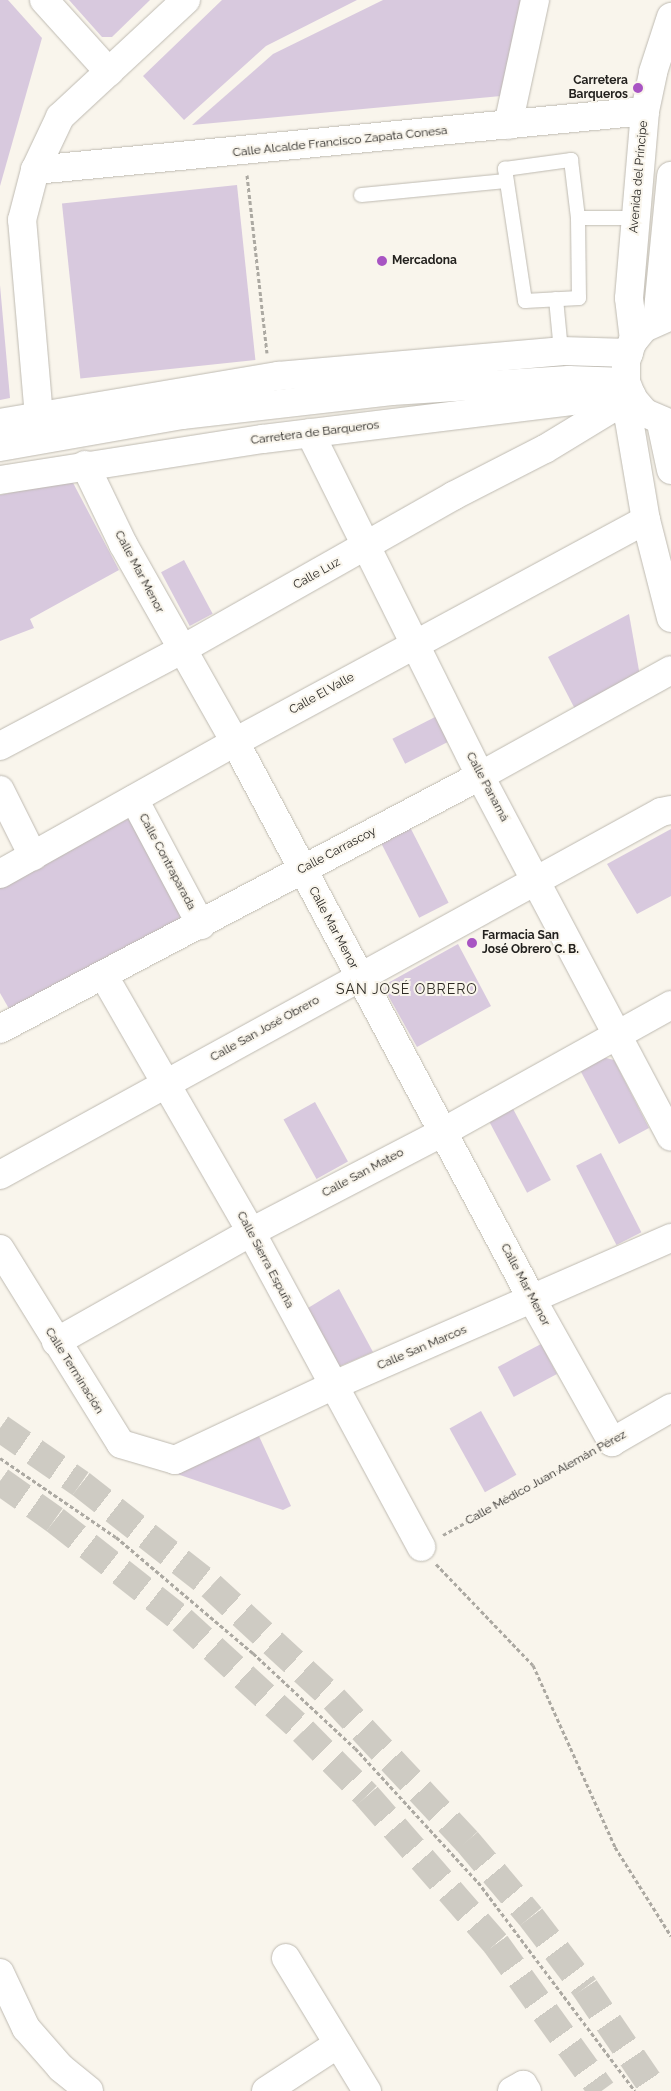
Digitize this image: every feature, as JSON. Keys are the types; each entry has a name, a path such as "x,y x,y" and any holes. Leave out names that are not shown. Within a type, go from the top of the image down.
{"street":[{"path":"44,0 109,72"},
{"path":"39,417 22,220 35,170 60,117 186,0"},
{"path":"508,125 535,0"},
{"name":"Avenida del Príncipe","path":"630,393 631,346 628,298 645,111 653,72 671,17"},
{"name":"Calle Alcalde Francisco Zapata Conesa","path":"35,170 245,152 645,111"},
{"path":"0,423 269,377 631,346 664,318 671,176"},
{"path":"0,448 182,415 392,391 569,380 630,393 645,413 666,423 671,470"},
{"path":"630,393 629,420 646,520 671,618"},
{"name":"Carretera de Barqueros","path":"0,480 310,433 630,393"},
{"name":"Calle Luz","path":"0,746 181,650 453,496 545,449 630,393"},
{"name":"Calle Panamá","path":"310,433 480,776 537,880 671,1136"},
{"name":"Calle Mar Menor","path":"85,466 123,544 181,650 235,742 442,1132 612,1442"},
{"name":"Calle El Valle","path":"0,874 235,742 646,520"},
{"name":"Calle Carrascoy","path":"2,1024 104,976 201,925 480,776 671,670"},
{"path":"0,790 33,856"},
{"name":"Calle Contraparada","path":"134,799 201,925"},
{"name":"Calle San José Obrero","path":"0,1175 668,807"},
{"name":"Calle Sierra Espuña","path":"104,976 251,1232 332,1386 421,1547"},
{"name":"Calle San Mateo","path":"56,1342 251,1232 442,1132 671,1005"},
{"name":"Calle San Marcos","path":"175,1460 332,1386 533,1300 671,1238"},
{"name":"Calle Terminación","path":"0,1249 121,1444 175,1460"},
{"name":"Calle Médico Juan Alemán Pérez","path":"612,1442 671,1408"},
{"path":"286,1958 367,2091"},
{"path":"0,1973 26,2028 61,2068 85,2084 89,2091"},
{"path":"266,2091 338,2044"}],"lane":[{"path":"571,160 578,218 579,298 525,301 505,169 571,160"},
{"path":"361,194 506,181"},
{"path":"578,218 635,218"},
{"path":"556,300 561,351"}],"path":[{"path":"245,152 269,377"},
{"name":"Calle Médico Juan Alemán Pérez","path":"421,1547 612,1442"},
{"path":"0,1458 116,1536 253,1653 355,1748 478,1882 635,2091"},
{"path":"421,1547 532,1665 615,1847 671,1936"}],"shaded area":[{"path":"0,0 8,0 42,38 0,186"},
{"path":"69,0 150,0 112,37 102,37"},
{"path":"222,0 357,0 266,46 184,120 143,76"},
{"path":"383,0 525,0 501,96 192,125 273,54"},
{"path":"237,185 255,360 80,378 62,203"},
{"path":"0,285 10,398 0,400"},
{"path":"71,479 119,570 30,619 34,628 0,641 0,495"},
{"path":"184,560 213,614 190,626 161,572"},
{"path":"629,614 640,676 576,711 548,657"},
{"path":"437,716 450,741 405,764 392,739"},
{"path":"131,817 186,922 12,1014 0,993 0,888"},
{"path":"410,827 449,903 419,918 381,842"},
{"path":"671,829 671,896 637,914 607,864"},
{"path":"458,944 491,1006 417,1047 385,990 386,984"},
{"path":"602,1057 614,1060 649,1128 619,1144 579,1068"},
{"path":"315,1102 348,1161 316,1179 284,1119"},
{"path":"511,1105 551,1180 527,1193 487,1118"},
{"path":"601,1153 641,1232 616,1245 576,1166"},
{"path":"339,1289 373,1352 336,1368 308,1308"},
{"path":"541,1344 557,1374 514,1397 498,1367"},
{"path":"481,1411 516,1475 485,1492 450,1428"},
{"path":"258,1434 291,1506 283,1510 177,1474"}],"tunnel":[{"path":"0,1428 81,1484 211,1586 334,1699 467,1841 531,1917 585,1988 655,2091"},
{"path":"0,1481 55,1520 182,1620 303,1731 367,1796 496,1944 602,2091"}],"place":[{"name":"Carretera Barqueros","path":"638,88"},
{"name":"Mercadona","path":"382,261"},
{"name":"Farmacia San José Obrero C. B.","path":"472,943"}],"district":[{"name":"SAN JOSÉ OBRERO","path":"407,989"}]}
